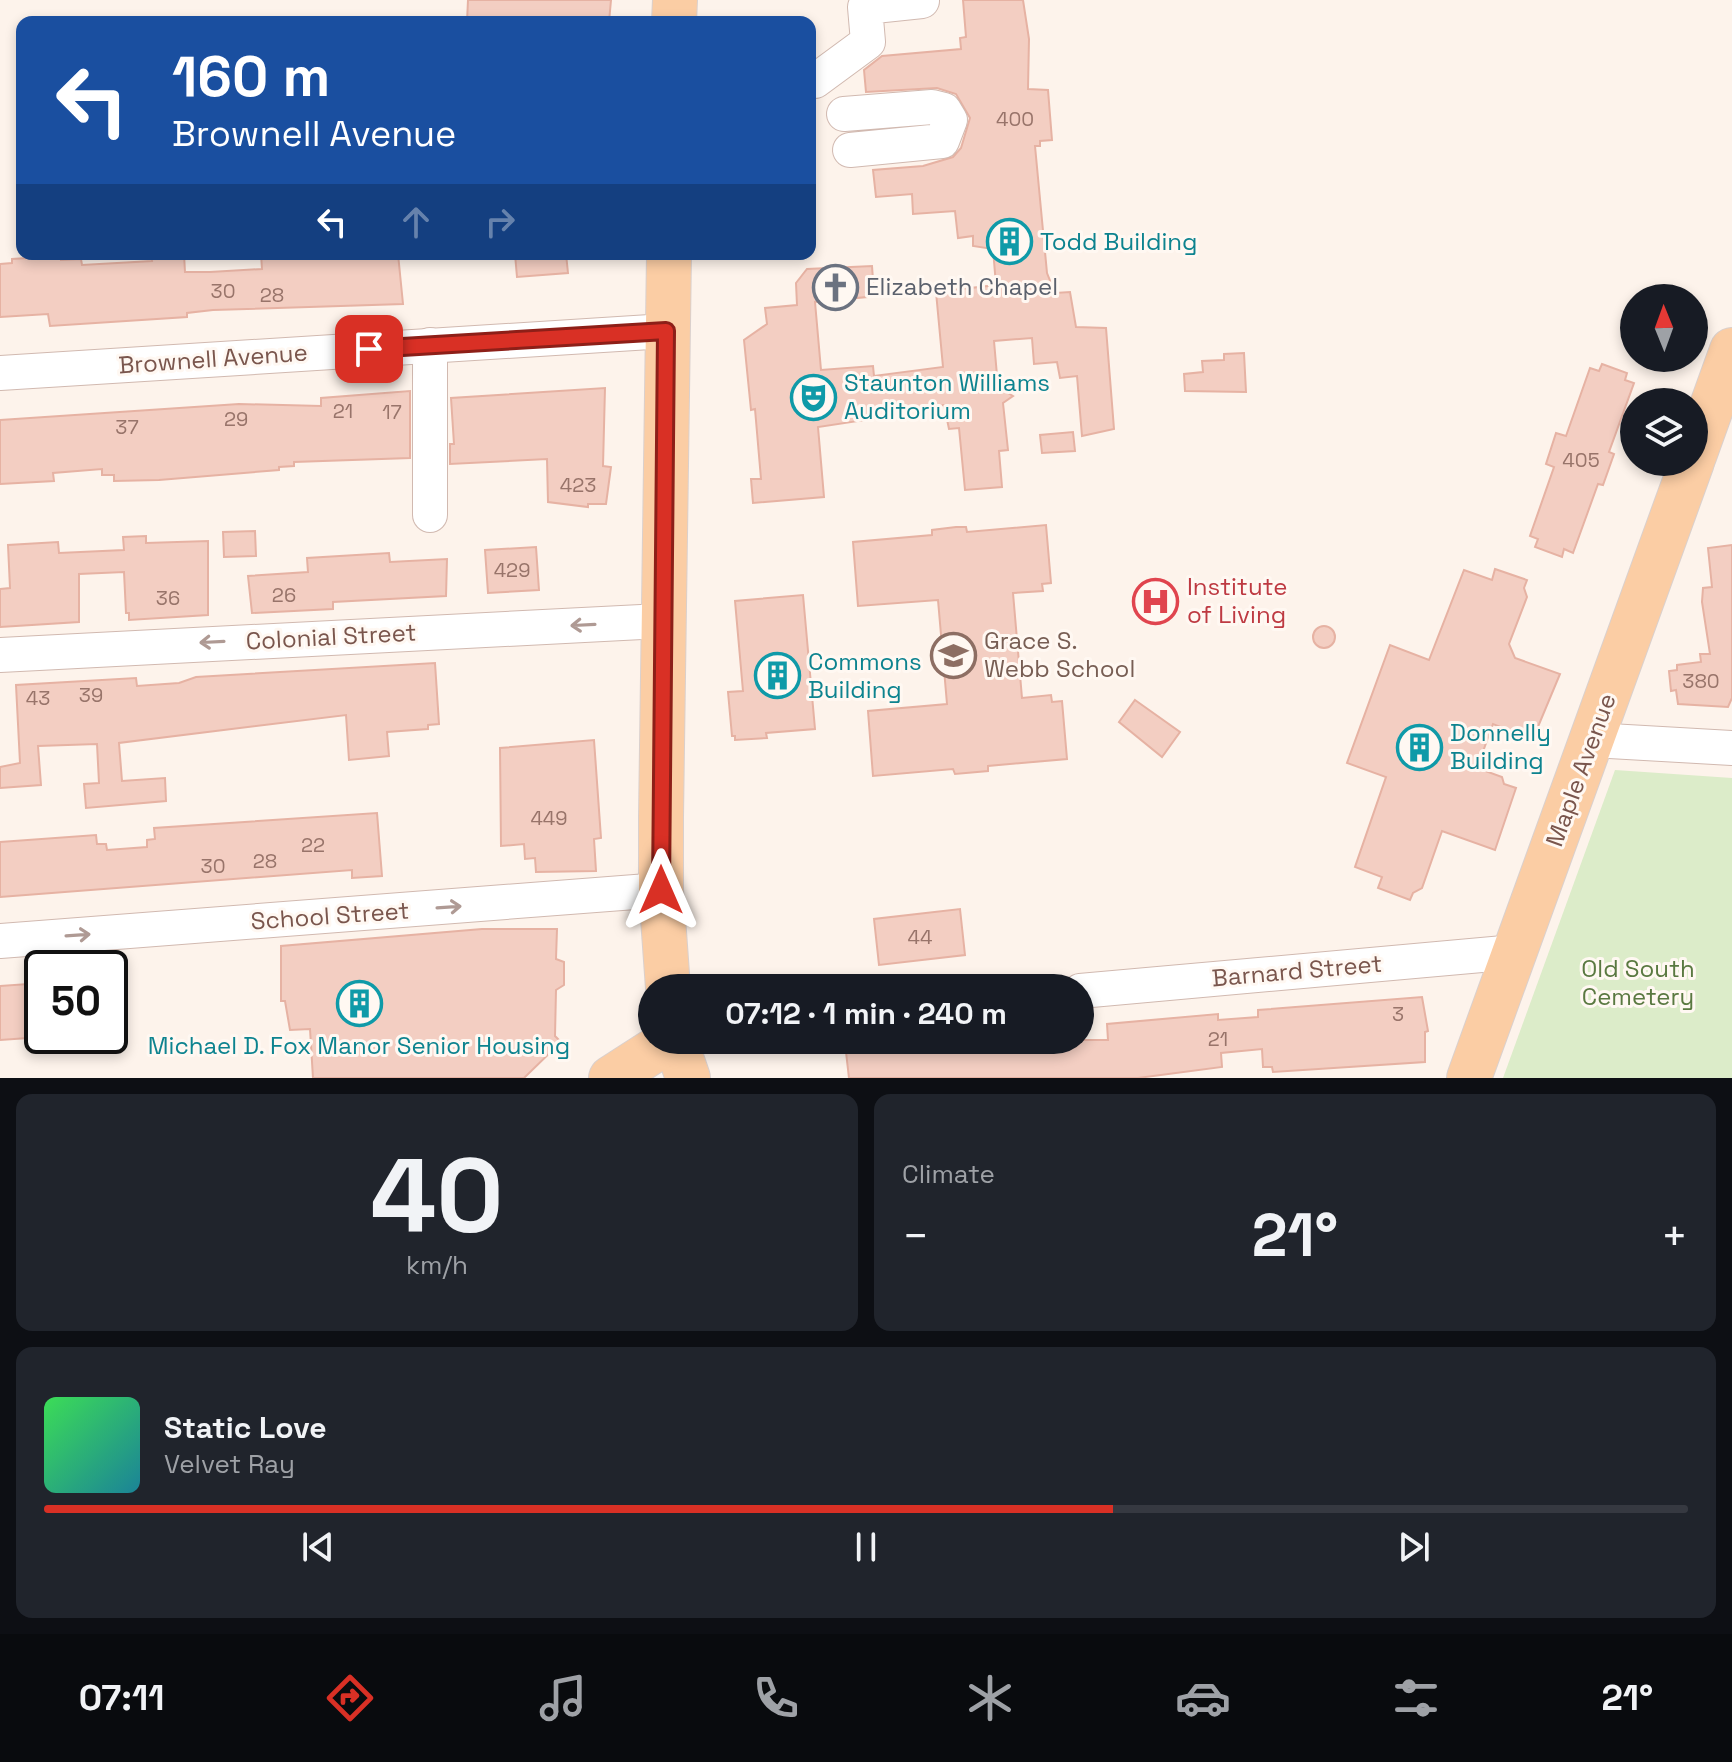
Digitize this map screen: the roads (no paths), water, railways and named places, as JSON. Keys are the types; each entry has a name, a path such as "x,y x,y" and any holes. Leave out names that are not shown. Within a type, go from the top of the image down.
{"main road":[{"path":"667,974 661,890 661,621 669,260"},
{"path":"1708,422 1728,374"},
{"name":"Maple Avenue","path":"1469,1078 1687,476"},
{"path":"611,1078 650,1054"},
{"path":"679,1054 688,1078"}],"street":[{"path":"816,80 868,42 865,7 922,1"},
{"path":"844,114 932,107 944,110 950,120 942,141 850,150"},
{"name":"Brownell Avenue","path":"0,373 666,331"},
{"path":"430,345 430,515"},
{"name":"Colonial Street","path":"0,655 661,621"},
{"path":"1592,740 1732,748"},
{"name":"School Street","path":"0,941 661,890"},
{"name":"Barnard Street","path":"1094,990 1515,952"}],"place":[{"name":"Todd Building","path":"1009,242"},
{"name":"Elizabeth Chapel","path":"835,287"},
{"name":"Staunton Williams Auditorium","path":"813,397"},
{"name":"Institute of Living","path":"1156,601"},
{"name":"Grace S. Webb School","path":"953,655"},
{"name":"Commons Building","path":"777,676"},
{"name":"Donnelly Building","path":"1419,747"},
{"name":"Michael D. Fox Manor Senior Housing","path":"359,1004"}],"park label":[{"name":"Old South Cemetery","path":"1638,983"}]}
